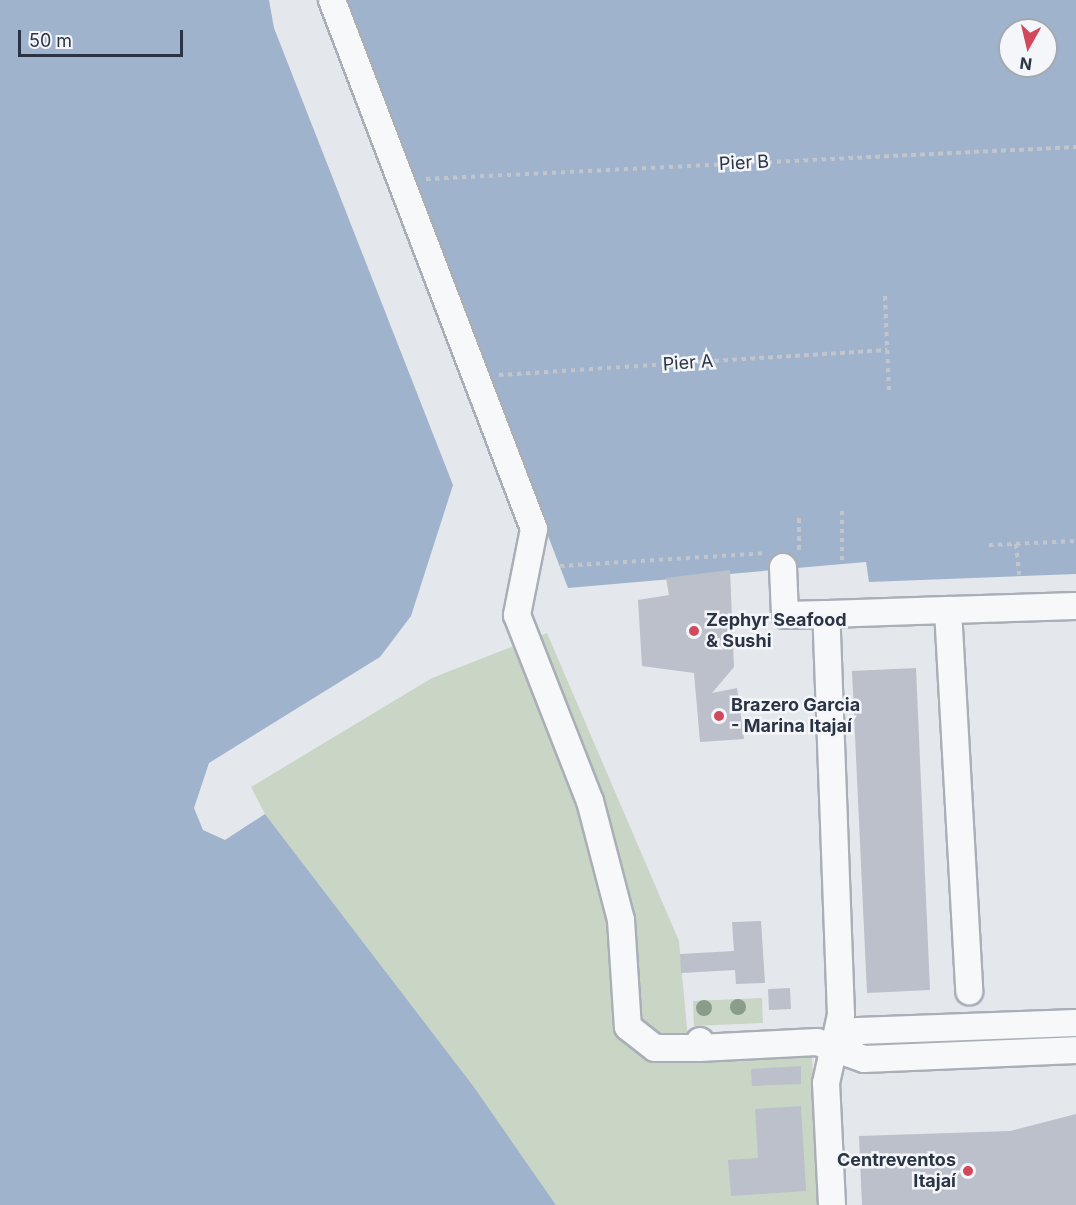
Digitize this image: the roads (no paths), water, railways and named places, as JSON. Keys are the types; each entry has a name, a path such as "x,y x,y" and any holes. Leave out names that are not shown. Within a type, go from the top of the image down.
{"lane":[{"path":"332,0 534,529 517,615 590,801 621,920 628,1027 655,1048 699,1044 817,1042 836,1051 864,1059 1076,1050"},
{"path":"782,558 785,615 1076,606"},
{"path":"948,610 969,992"},
{"path":"826,614 840,1015 836,1051 826,1083 832,1205"},
{"path":"836,1051 858,1031 1076,1023"}],"water":[{"path":"0,0 269,0 274,28 453,485 411,616 380,657 209,763 194,808 203,830 225,840 265,814 474,1087 556,1205 0,1205"},
{"path":"343,0 1076,0 1076,574 869,582 866,562 568,588"}],"place":[{"name":"Zephyr Seafood & Sushi","path":"694,631"},
{"name":"Brazero Garcia - Marina Itajaí","path":"719,716"},
{"name":"Centreventos Itajaí","path":"968,1171"}]}
